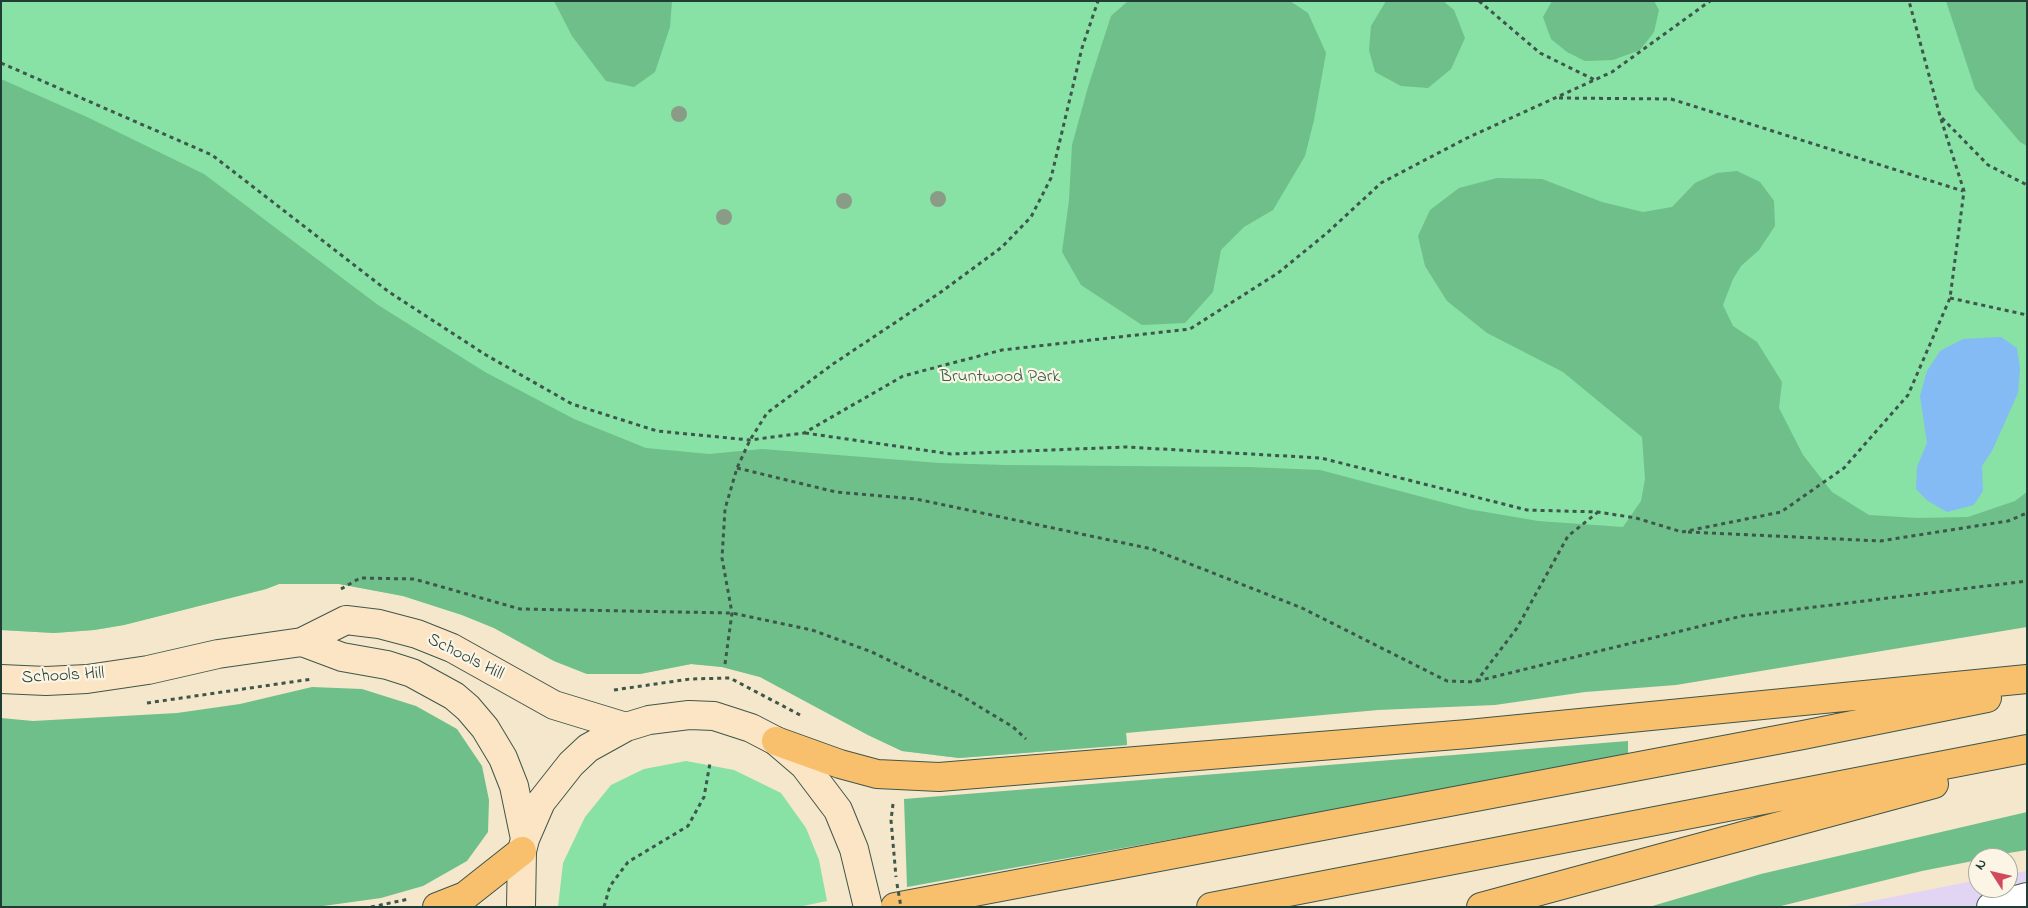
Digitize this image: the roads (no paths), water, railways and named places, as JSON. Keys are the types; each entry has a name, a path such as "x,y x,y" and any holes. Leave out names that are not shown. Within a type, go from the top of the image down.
{"highway":[{"path":"776,741 840,764 877,774 939,776 1468,734 2027,679"},
{"path":"896,895 1794,737 2027,690"},
{"path":"1211,907 2027,749"},
{"path":"1481,907 1799,822 2027,757"},
{"path":"437,907 465,896 523,845"}],"street":[{"name":"Schools Hill","path":"1,679 46,681 87,679 148,670 228,652 302,642 346,620 379,624 417,634 452,648 554,706 626,727"},
{"name":"Schools Hill","path":"302,642 342,657 363,659 412,673 454,696 468,708 485,728 503,758 514,786 523,845"},
{"path":"521,907 523,845 542,802 571,764 588,748 626,727 672,716 714,716 738,722 776,741 804,765 838,810 854,849 867,898"},
{"path":"1991,907 2027,897"}],"water":[{"path":"2001,337 2017,348 2020,368 2018,393 1992,451 1982,466 1983,491 1974,505 1947,512 1928,501 1916,489 1917,467 1927,443 1920,396 1927,371 1940,351 1963,339"}],"park label":[{"name":"Bruntwood Park","path":"1000,378"}]}
